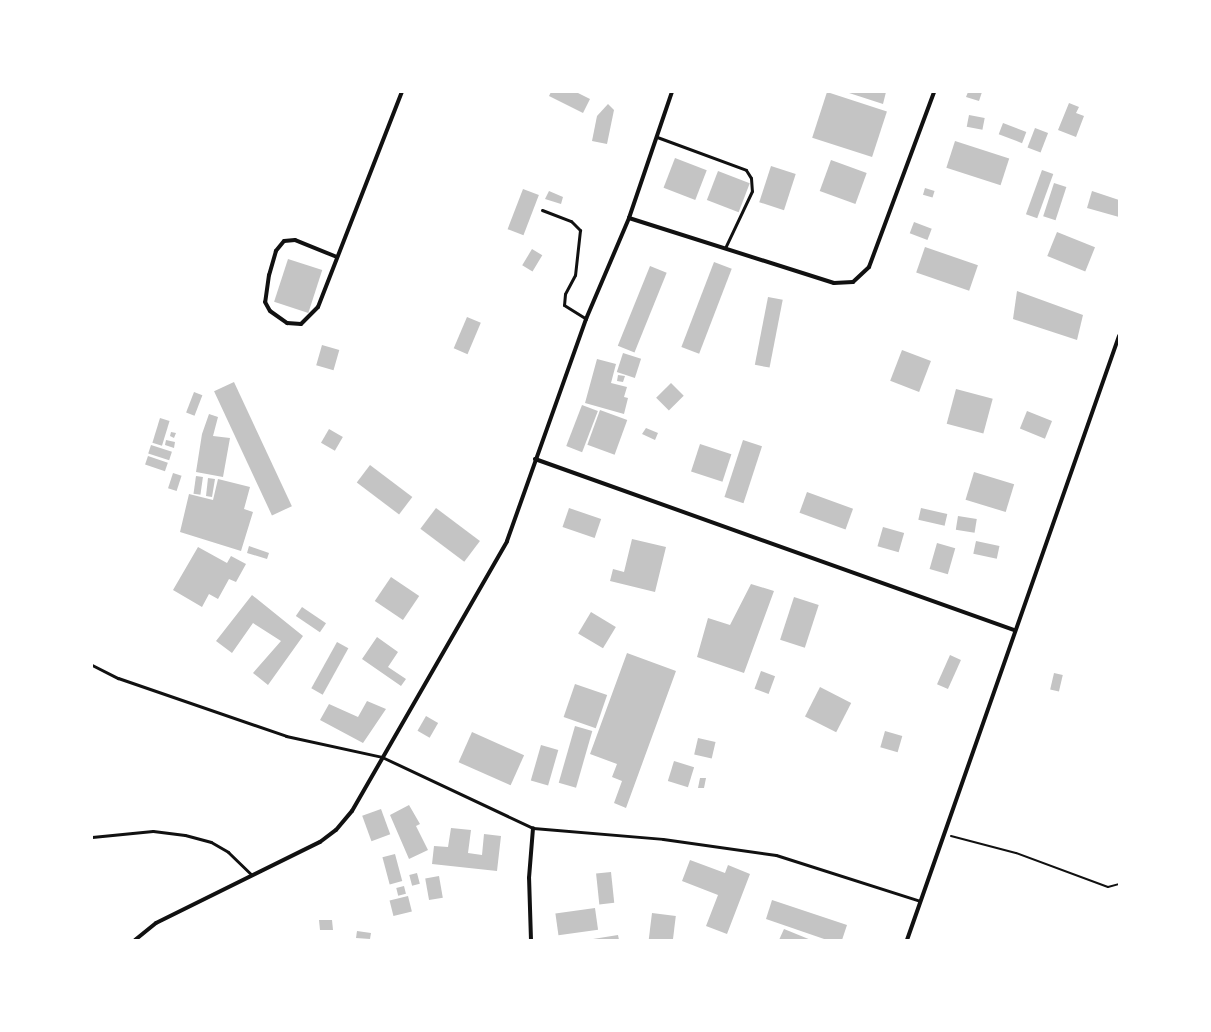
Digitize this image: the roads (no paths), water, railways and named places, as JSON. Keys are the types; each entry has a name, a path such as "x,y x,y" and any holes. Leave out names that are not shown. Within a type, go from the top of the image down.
{"street":[{"path":"337,257 295,240 284,241 276,251 268,275 265,302 270,311 287,323 301,324 318,307 402,92"},
{"path":"135,940 156,923 251,874 320,842 336,830 352,811 508,541 535,459 586,319 628,218 672,92"},
{"path":"628,218 834,283 853,282 869,267 934,92"},
{"path":"907,940 942,834 1119,336"},
{"path":"535,459 1014,630"},
{"path":"531,940 529,878 532,828"}],"lane":[{"path":"657,137 746,170 751,178 752,191 725,248"},
{"path":"542,210 571,221 580,230 575,275 565,294 564,305 586,319"},
{"path":"92,665 118,678 286,736 382,757 532,828 663,839 776,855 920,901"},
{"path":"92,837 153,831 185,835 211,842 228,852 251,874"}]}
